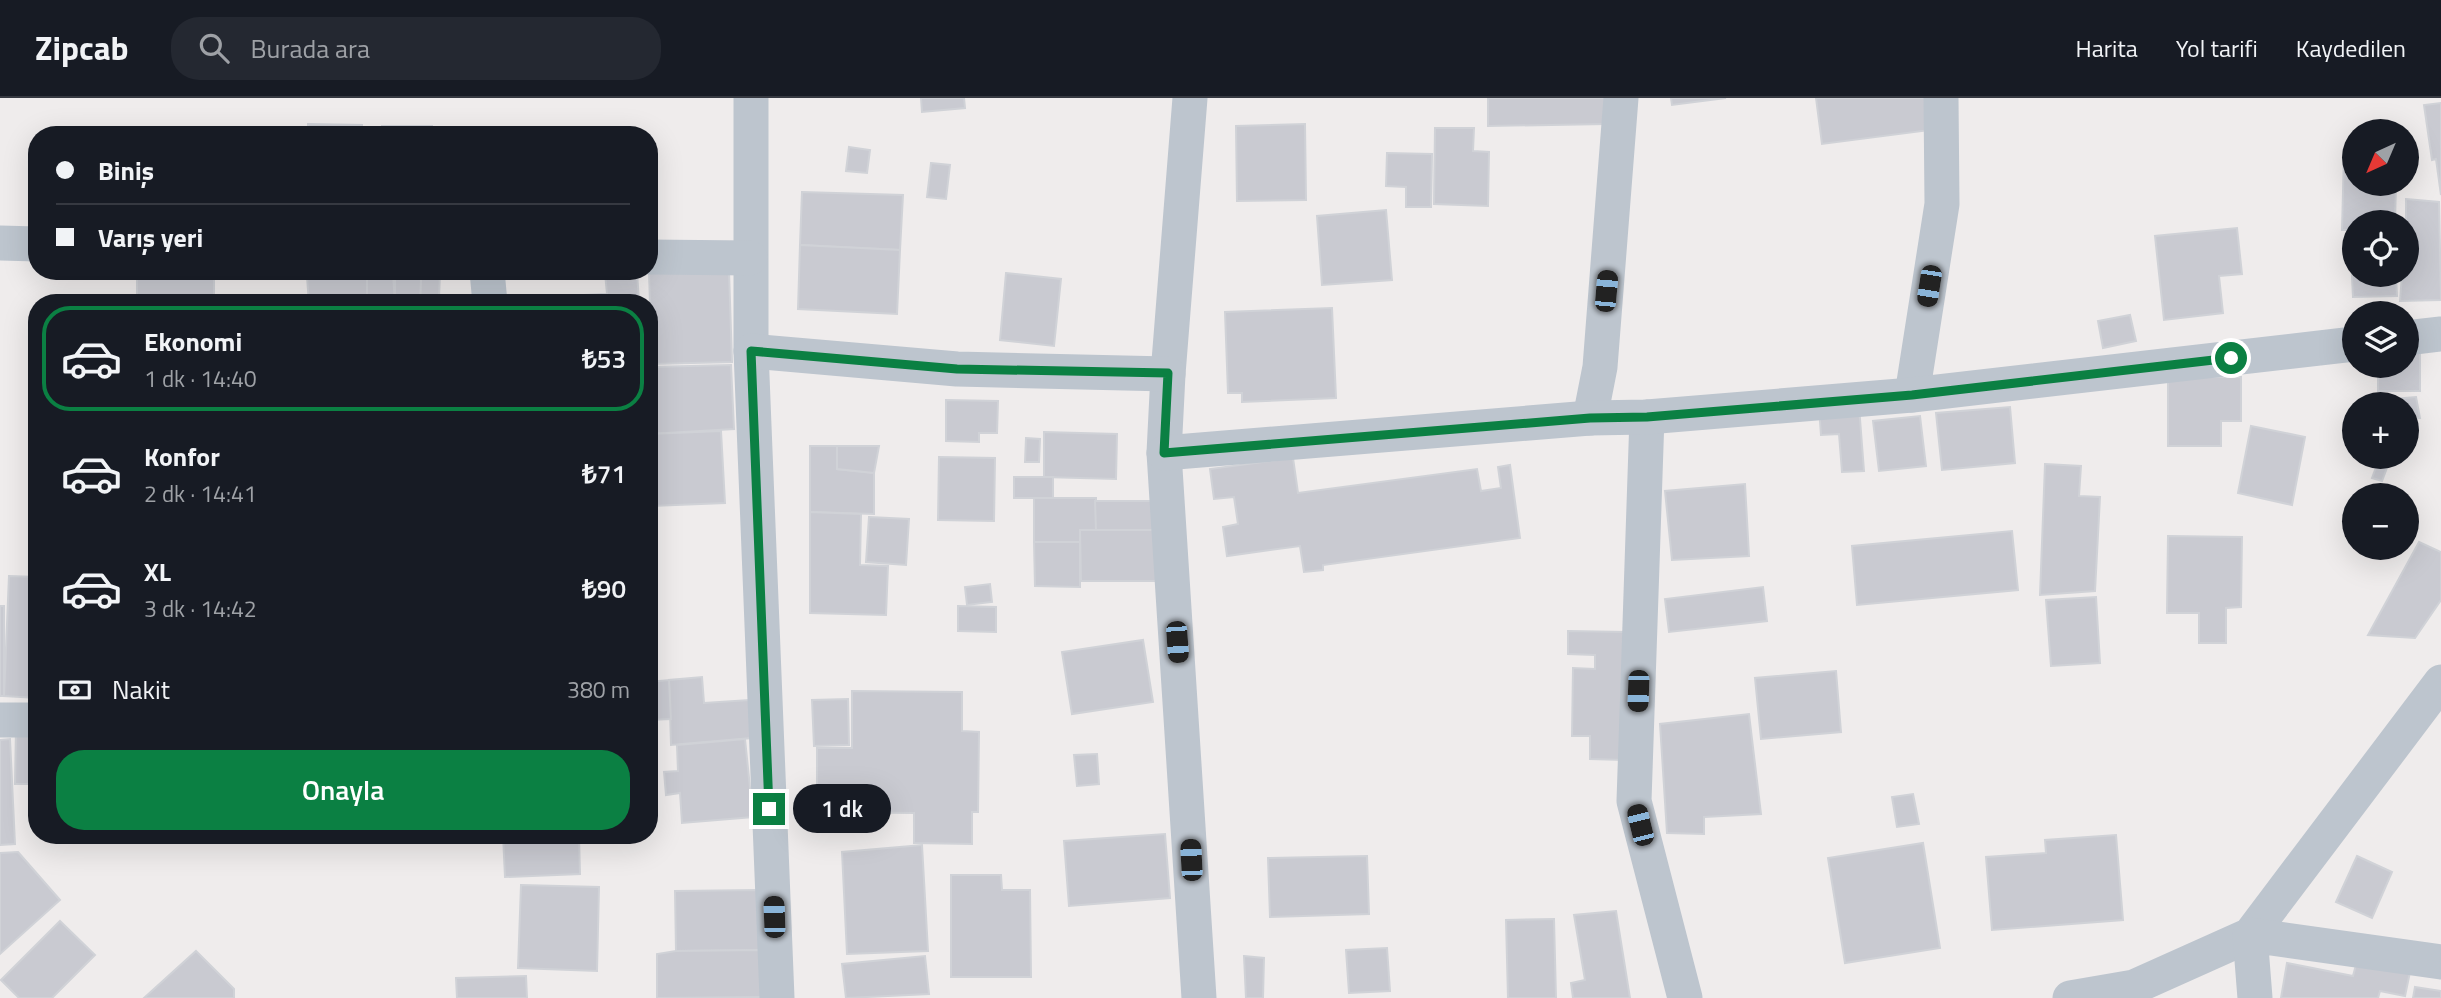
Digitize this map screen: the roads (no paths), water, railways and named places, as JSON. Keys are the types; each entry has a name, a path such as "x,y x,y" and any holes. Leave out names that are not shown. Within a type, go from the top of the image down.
{"street":[{"path":"751,98 751,351 777,998"},
{"path":"1190,98 1164,453 1199,998"},
{"path":"1590,418 1600,367 1620,98"},
{"path":"1912,395 1942,204 1941,98"},
{"path":"0,243 28,244"},
{"path":"658,257 750,258"},
{"path":"2419,337 2441,334"},
{"path":"1164,453 1912,395 2342,345"},
{"path":"751,351 957,369 1168,373"},
{"path":"1647,417 1634,801 1685,998"},
{"path":"2070,998 2134,987 2250,935 2441,682"},
{"path":"0,720 28,720"},
{"path":"2250,935 2441,962"},
{"path":"2250,935 2255,998"}]}
